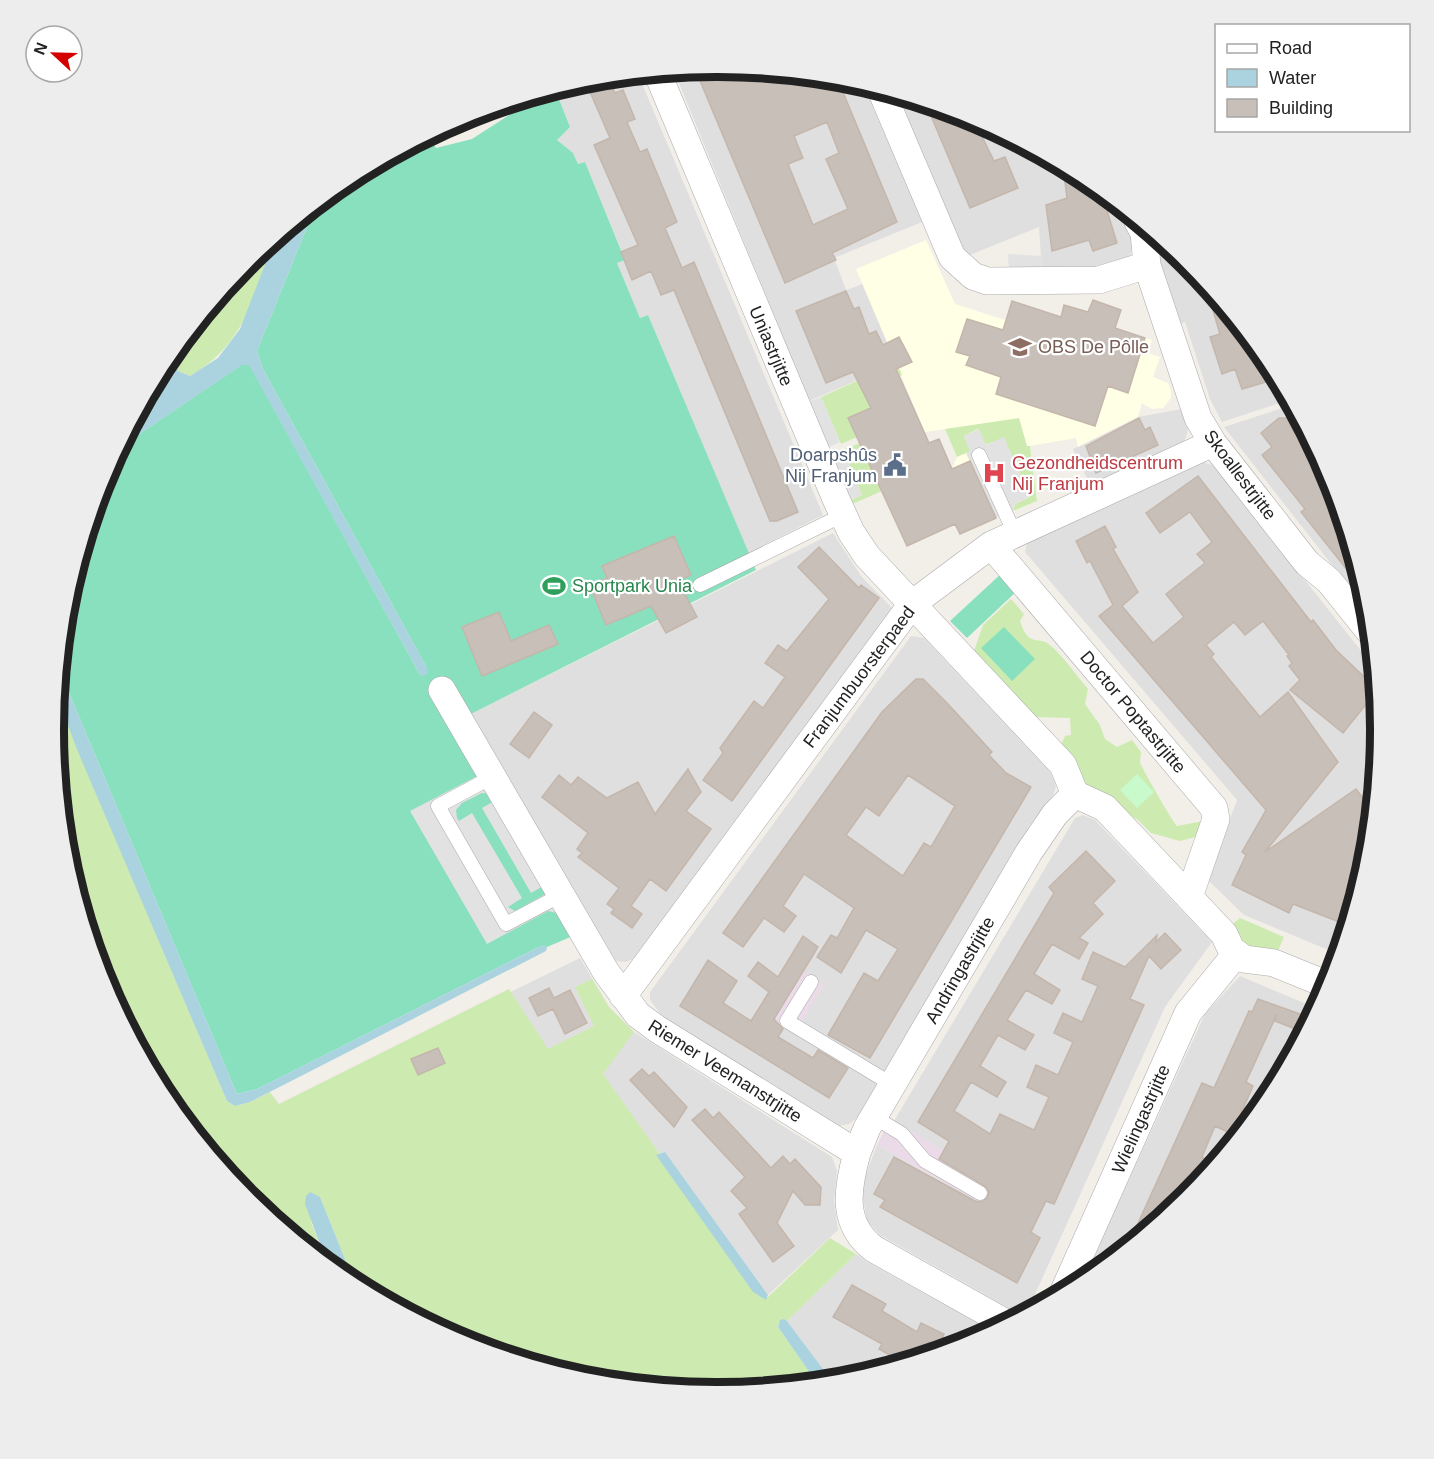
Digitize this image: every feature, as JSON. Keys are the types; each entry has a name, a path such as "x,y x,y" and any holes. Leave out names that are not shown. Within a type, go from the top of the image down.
{"street":[{"name":"Uniastrjitte","path":"660,80 843,515 867,556 912,604"},
{"path":"885,99 946,243 961,267 973,276 987,281 1099,280 1147,265"},
{"name":"Skoallestrjitte","path":"1145,237 1147,265 1198,418 1213,443 1307,563 1329,581 1360,619"},
{"name":"Franjumbuorsterpaed","path":"623,996 912,604 1003,539 1213,443"},
{"name":"Doctor Poptastrjitte","path":"1003,539 1214,808 1216,819 1189,897"},
{"path":"912,604 1063,765 1069,785 1075,794 1106,808 1224,934 1236,954 1253,961 1274,963 1319,981"},
{"name":"Riemer Veemanstrjitte","path":"442,690 561,895 623,996 638,1015 856,1154"},
{"name":"Andringastrjitte","path":"856,1154 874,1117 1029,852 1055,814 1075,794"},
{"name":"Wielingastrjitte","path":"1069,1279 1188,1013 1236,954"},
{"path":"856,1154 851,1172 848,1209 858,1234 874,1249 998,1318"}],"lane":[{"path":"979,455 1003,539"},
{"path":"700,585 843,515"},
{"path":"492,777 438,806 506,924 561,895"},
{"path":"811,982 787,1021 893,1085"},
{"path":"874,1117 902,1134 925,1161 980,1193"}],"shaded area":[{"path":"677,78 760,78 868,95 922,222 834,258 846,290 863,284 897,363 809,401"},
{"path":"641,82 823,515 748,553 648,315 640,318 617,263 625,259 585,162 578,164 573,153 557,140 570,127 558,97"},
{"path":"902,104 967,127 1043,164 1114,212 1131,226 1135,236 1129,260 1125,264 1042,272 1039,227 970,255 963,248"},
{"name":"OBS De Pôlle","path":"926,240 955,304 1005,320 1012,301 1060,316 1064,304 1088,312 1092,300 1121,310 1116,328 1152,340 1148,353 1160,357 1153,377 1168,383 1171,390 1171,398 1163,408 1152,409 1142,403 1138,417 1078,447 1076,438 1030,446 1037,501 960,534 938,486 952,469 957,457 945,429 925,432 856,269"},
{"path":"1158,249 1208,299 1260,367 1282,402 1222,422 1210,399 1185,322 1180,324 1157,255"},
{"path":"1008,254 1042,256 1042,272 1009,272"},
{"path":"821,397 840,442 824,449 805,403"},
{"path":"1284,407 1320,480 1335,520 1355,595 1224,427"},
{"path":"1182,409 1188,430 1184,442 1091,487 1073,449 1138,417"},
{"path":"979,429 986,445 1004,437 1030,497 1015,504 1013,511 996,518 966,453 970,451 964,436"},
{"path":"843,450 862,495 846,502 827,456"},
{"path":"1203,462 1214,466 1365,656 1370,729 1364,815 1347,898 1331,951 1244,915 1207,879 1237,800 1025,552 1028,539"},
{"path":"833,533 861,576 894,610 637,957 626,962 616,961 471,714"},
{"path":"911,636 924,638 1051,773 1056,786 1053,795 1029,826 884,1075 758,1010 879,1082 858,1117 849,1124 838,1126 662,1016 650,1000 650,992"},
{"path":"481,774 490,794 482,793 462,803 456,810 457,818 459,821 472,813 522,898 508,907 515,911 549,892 562,914 548,911 487,944 410,811"},
{"path":"496,800 545,885 531,893 482,808"},
{"path":"1083,815 1095,820 1212,942 1165,1007 1032,1301 1014,1311 880,1235 867,1221 862,1193 865,1176 877,1145 943,1182 958,1160 894,1121 1075,818"},
{"path":"580,958 609,1007 634,1032 832,1157 837,1171 834,1201 838,1230 768,1295 665,1152 660,1154 602,1074 433,1030"},
{"path":"787,962 824,984 800,1024 879,1082 757,1009"},
{"path":"1240,976 1308,1005 1282,1056 1260,1092 1208,1160 1147,1220 1090,1265 1205,1014"},
{"path":"890,1118 957,1159 1015,1170 988,1207 877,1145"},
{"path":"856,1254 982,1325 886,1360 825,1372 787,1321"}],"green space":[{"name":"Sportpark Unia","path":"558,97 570,127 557,140 573,153 578,164 585,162 625,260 617,263 640,318 648,315 756,570 471,714 594,927 547,947 541,946 257,1089 237,1094 66,686 77,602 87,561 114,480 134,438 243,364 249,364 420,675 427,668 263,369 257,351 310,221 354,187 428,144 432,142 436,148 472,139 521,108"},
{"path":"269,256 246,317 236,334 209,363 190,376 178,371 175,366 199,332 226,299"},
{"path":"897,363 902,375 863,392 871,408 848,418 857,437 841,444 821,397"},
{"path":"1019,418 1027,446 1030,446 1037,501 1013,511 1015,504 1030,497 1004,438 985,445 978,429 964,436 971,451 957,457 945,429"},
{"path":"860,443 882,491 848,506 846,502 862,495 843,450"},
{"path":"1002,573 1018,590 967,638 950,621"},
{"path":"1011,599 1024,614 1020,621 1027,635 1050,645 1088,689 1085,704 1100,725 1105,739 1117,747 1132,740 1141,752 1142,766 1174,822 1177,826 1203,821 1199,836 1180,841 1151,833 1138,820 1093,795 1059,749 1065,736 1071,735 1070,718 1029,717 974,651 983,625"},
{"path":"1004,627 1035,659 1012,681 981,648"},
{"path":"65,716 227,1101 235,1106 250,1102 270,1092 279,1104 509,989 548,1049 594,1026 575,987 592,979 609,1007 634,1032 603,1074 660,1154 657,1155 767,1298 830,1238 856,1254 787,1321 784,1319 778,1324 811,1374 760,1381 674,1381 590,1369 548,1360 467,1332 428,1315 349,1268 320,1197 311,1222 321,1248 287,1220 226,1160 174,1092 132,1018 99,939 77,857 66,772"},
{"path":"1137,774 1154,792 1137,808 1120,790"},
{"path":"1240,918 1284,937 1276,955 1253,953 1229,927"}],"water":[{"path":"405,156 398,163 361,183"},
{"path":"310,221 257,351 263,369 427,668 428,673 424,676 420,675 249,365 242,365 134,438 175,366 178,371 190,376 218,358 240,329 268,257"},
{"path":"66,686 237,1094 257,1089 541,946 547,947 546,951 250,1102 235,1106 227,1101 65,717"},
{"path":"665,1152 768,1295 766,1300 753,1292 656,1155"},
{"path":"310,1192 320,1197 349,1268 321,1248 305,1204 306,1196"},
{"path":"780,1320 787,1321 825,1372 811,1374 778,1327"}],"building":[{"path":"699,77 760,78 842,90 897,222 832,253 836,260 785,283","holes":["827,122 839,153 826,159 848,209 813,225 788,164 803,158 794,136"]},
{"path":"612,86 615,93 623,90 635,119 627,122 640,152 647,149 677,222 665,228 682,268 694,262 798,512 777,521 770,521 674,290 661,295 651,271 632,280 621,252 638,245 594,145 610,138 590,92"},
{"path":"930,113 980,133 994,161 1005,157 1018,188 970,208"},
{"path":"1064,177 1106,206 1117,243 1093,251 1089,240 1052,251 1046,205 1067,198"},
{"path":"846,291 854,309 859,307 869,334 876,331 883,345 899,337 912,362 896,369 929,443 939,439 952,469 970,461 996,518 960,534 955,524 907,546 848,418 871,408 853,372 826,383 796,311"},
{"path":"1093,300 1121,310 1115,328 1145,338 1128,393 1108,386 1095,426 996,394 1001,377 966,365 970,356 956,352 967,319 1003,330 1012,301 1061,317 1064,305 1088,312"},
{"path":"1210,302 1260,367 1266,382 1242,389 1235,369 1222,374 1210,337 1220,334"},
{"path":"1139,418 1145,430 1150,427 1158,445 1096,473 1086,446"},
{"path":"1279,418 1286,418 1299,435 1320,480 1335,520 1350,574 1301,512 1305,509 1262,455 1272,447 1261,433"},
{"path":"1198,476 1311,622 1313,620 1336,650 1367,680 1369,701 1343,733 1290,690 1300,680 1289,666 1292,663 1287,656 1289,655 1263,621 1245,635 1234,622 1206,645 1214,654 1211,657 1260,717 1288,692 1338,762 1265,852 1356,789 1365,801 1357,857 1340,922 1293,904 1289,913 1232,885 1246,855 1242,852 1266,810 1099,616 1113,605 1090,561 1087,563 1076,541 1105,526 1116,547 1113,549 1138,592 1122,606 1153,643 1184,617 1166,594 1205,563 1197,554 1212,542 1190,512 1160,533 1146,513"},
{"path":"674,536 691,575 678,581 697,617 666,633 651,606 606,625 590,586 607,578 602,566"},
{"path":"819,547 859,588 861,585 879,598 732,801 703,780 723,753 720,748 754,701 763,708 785,677 765,663 778,645 787,651 829,599 798,567"},
{"path":"499,612 511,641 549,625 558,644 482,676 462,627"},
{"path":"916,679 923,679 992,752 989,755 1006,773 1031,787 870,1058 828,1035 864,973 878,981 898,949 866,930 841,973 817,957 831,935 837,938 854,908 804,874 783,906 796,916 784,932 764,918 743,947 723,933 882,712","holes":["908,775 955,806 931,847 924,843 903,876 846,835 866,807 879,816"]},
{"path":"534,712 552,725 529,758 510,744"},
{"path":"688,769 701,792 686,811 711,829 666,891 650,879 631,906 642,914 632,928 611,913 614,909 607,904 619,888 578,857 582,853 577,849 588,833 542,797 559,775 571,785 578,777 607,798 638,782 655,814"},
{"path":"1086,851 1115,881 1093,903 1103,914 1079,938 1088,943 1079,959 1052,944 1034,974 1060,990 1052,1004 1026,990 1007,1020 1034,1035 1025,1050 998,1035 980,1066 1006,1082 997,1097 971,1082 954,1111 990,1134 1000,1114 1034,1130 1049,1097 1027,1087 1036,1065 1058,1075 1073,1042 1054,1033 1063,1013 1082,1022 1098,986 1082,979 1093,952 1125,967 1157,935 1156,942 1165,933 1181,950 1161,969 1149,956 1130,999 1144,1005 1054,1204 1046,1201 1031,1232 1040,1238 1017,1283 880,1207 885,1200 874,1194 894,1157 975,1201 981,1202 987,1198 989,1192 985,1186 939,1159 949,1141 918,1122 1054,893 1049,887"},
{"path":"803,936 818,947 774,1019 783,1029 778,1037 813,1058 818,1050 848,1068 829,1098 680,1006 708,960 737,981 723,1003 751,1021 769,992 748,976 758,962 778,977"},
{"path":"549,988 554,998 570,990 587,1023 565,1034 553,1009 538,1016 529,998"},
{"path":"1258,999 1303,1015 1296,1029 1275,1021 1277,1014 1246,1082 1253,1086 1235,1127 1230,1133 1215,1126 1202,1157 1208,1160 1135,1230 1202,1083 1214,1088 1249,1011 1252,1012"},
{"path":"438,1048 445,1063 418,1075 411,1059"},
{"path":"642,1069 649,1076 654,1072 687,1107 674,1127 630,1080"},
{"path":"705,1109 713,1118 719,1112 771,1168 783,1156 790,1164 795,1159 821,1187 820,1205 805,1205 793,1191 777,1223 794,1246 773,1262 739,1214 747,1208 731,1191 745,1177 692,1120"},
{"path":"852,1285 886,1304 882,1311 917,1332 921,1323 944,1334 940,1342 894,1358 879,1349 882,1344 833,1317"}],"place":[{"name":"OBS De Pôlle","path":"1020,347"},
{"name":"Doarpshûs Nij Franjum","path":"895,465"},
{"name":"Gezondheidscentrum Nij Franjum","path":"994,473"},
{"name":"Sportpark Unia","path":"554,586"}]}
